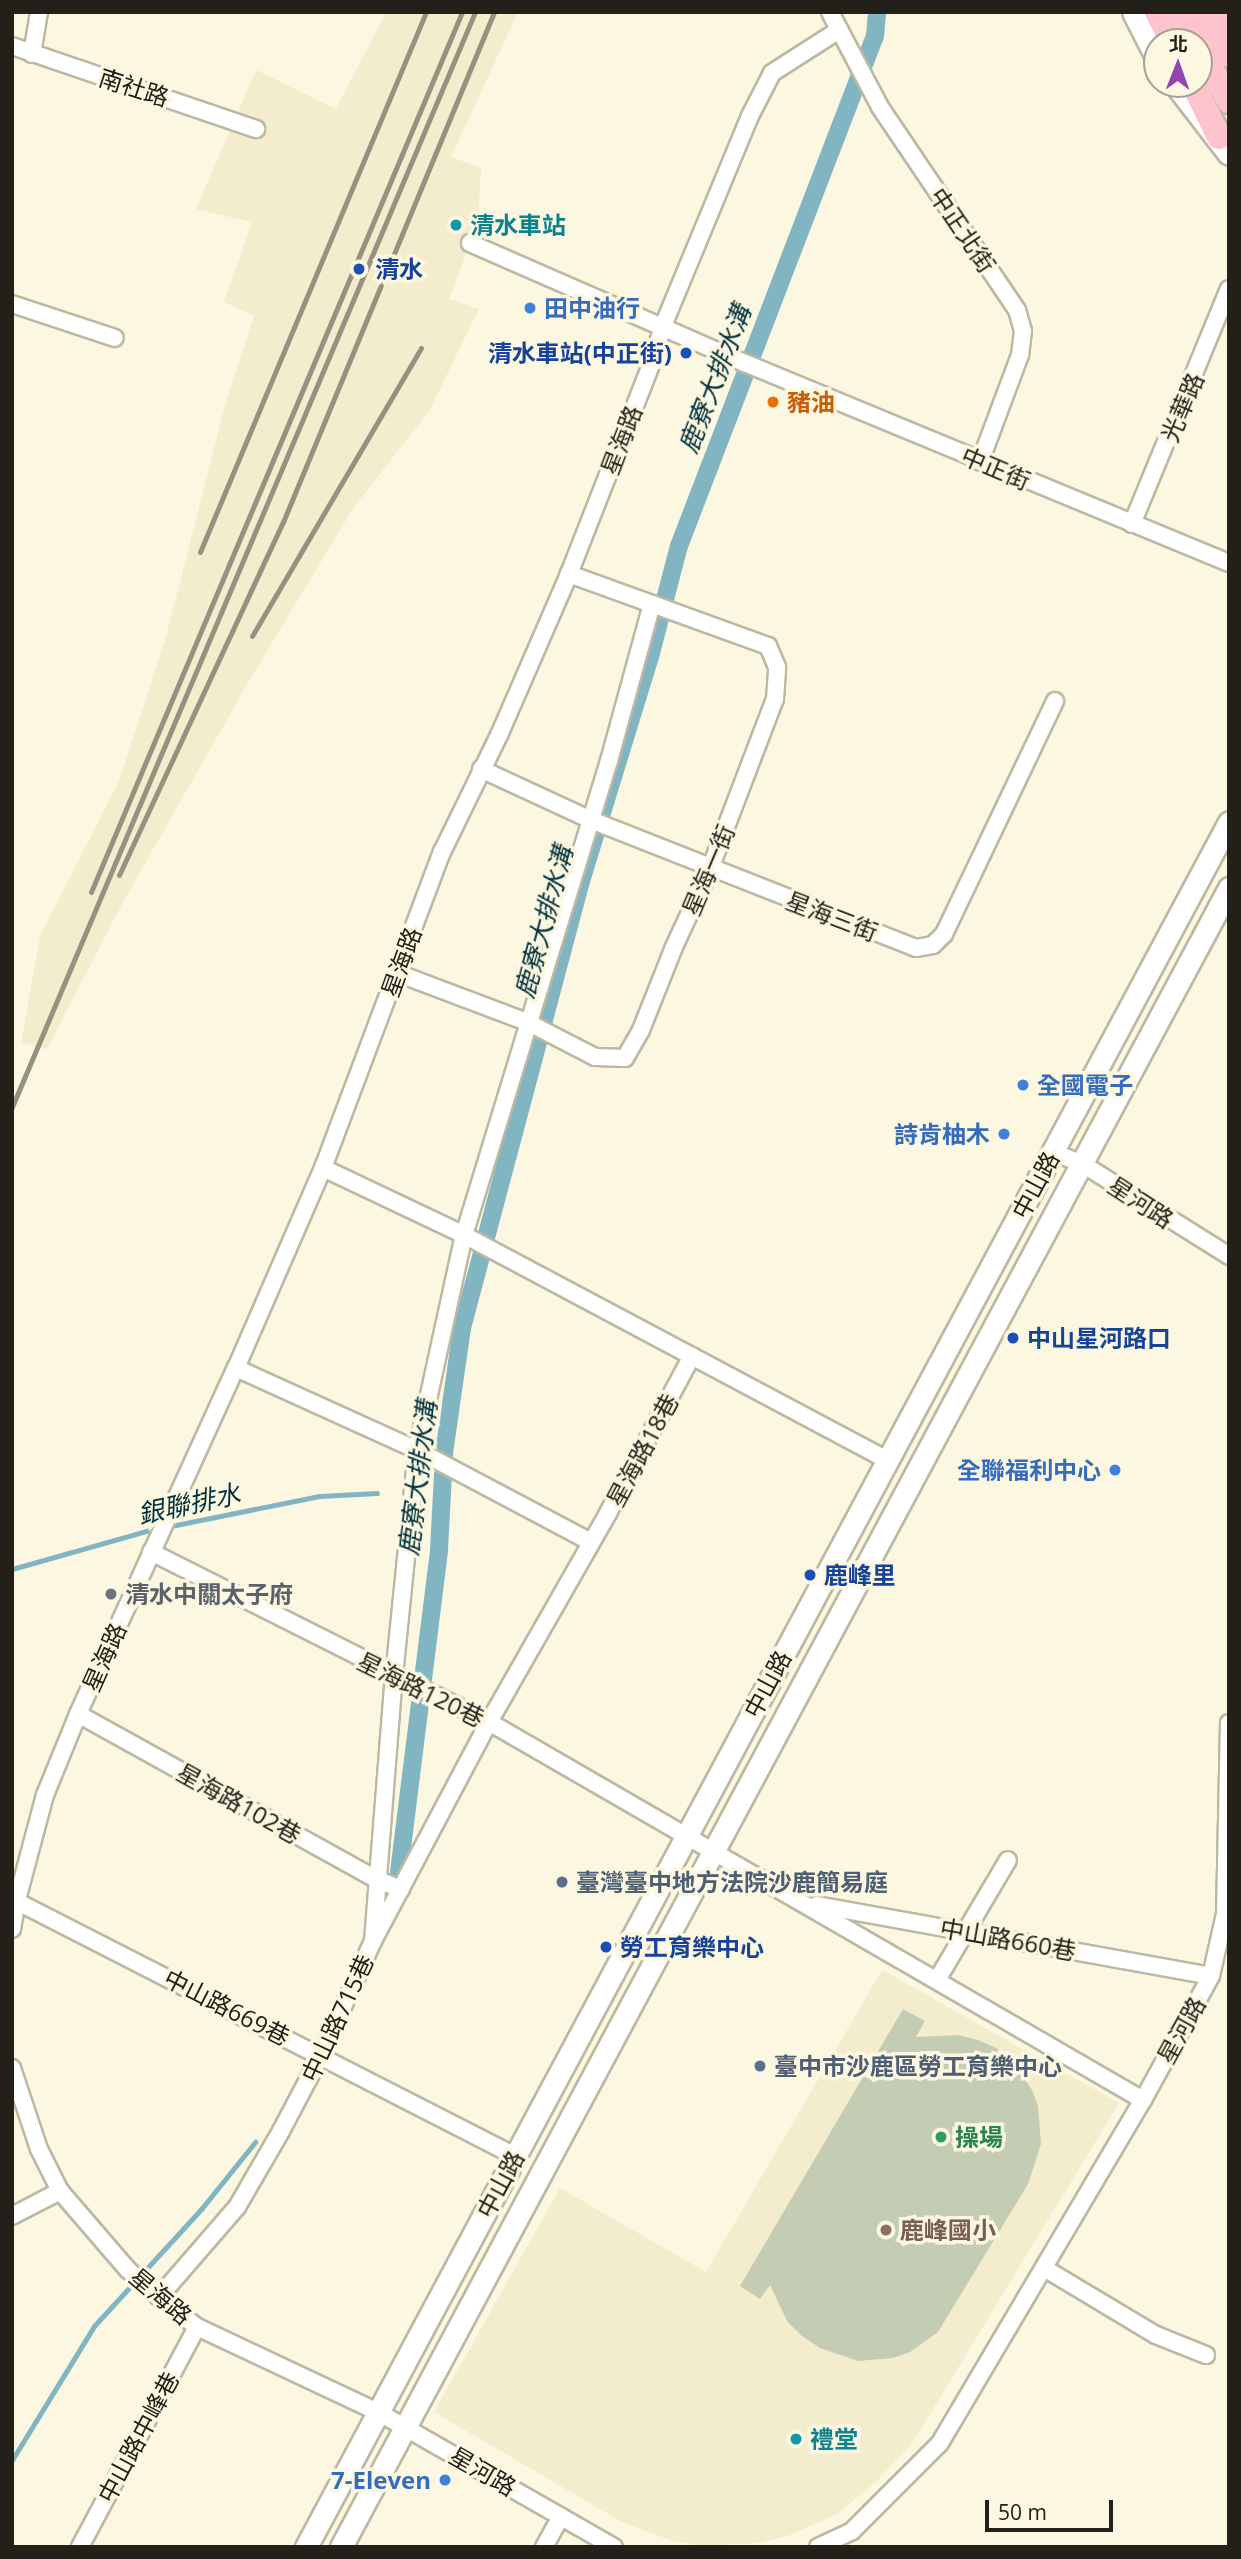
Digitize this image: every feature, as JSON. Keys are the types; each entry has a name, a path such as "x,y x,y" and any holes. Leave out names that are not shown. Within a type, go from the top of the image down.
{"main road":[{"path":"1157,12 1165,28"},
{"path":"1180,12 1189,28"},
{"path":"1205,12 1229,55"},
{"path":"1213,72 1229,101"},
{"path":"1200,98 1224,146"}],"street":[{"path":"32,54 39,12"},
{"name":"中正北街","path":"830,12 880,107 1017,310 1023,331 1020,355 980,462"},
{"path":"1133,12 1143,32"},
{"name":"星海路","path":"12,1928 14,1899 45,1795 78,1714 236,1368 323,1168 442,852 569,574 652,362 663,326 750,116 772,73 839,30"},
{"name":"南社路","path":"12,46 256,129"},
{"path":"1185,98 1201,122 1224,146"},
{"path":"470,243 663,326"},
{"name":"光華路","path":"1132,524 1229,289"},
{"path":"12,304 116,338"},
{"name":"中正街","path":"663,326 980,462 1229,563"},
{"name":"星海一街","path":"397,973 529,1023 595,1057 625,1059 641,1030 674,947 710,869 775,699 777,667 768,646 569,574"},
{"path":"373,1941 394,1676 417,1450 464,1236 591,820 652,604"},
{"name":"星海三街","path":"481,769 591,820 710,869 916,948 933,945 944,934 1055,701"},
{"name":"中山路","path":"306,2547 1229,822"},
{"name":"中山路","path":"341,2547 1229,888"},
{"name":"星河路","path":"1052,1152 1081,1163 1229,1256"},
{"path":"323,1168 464,1236 887,1460"},
{"name":"星海路18巷","path":"489,1722 692,1356"},
{"path":"236,1368 417,1450 591,1542"},
{"name":"星海路120巷","path":"151,1552 489,1722 687,1835"},
{"name":"星海路102巷","path":"78,1714 376,1880 401,1889"},
{"name":"中山路715巷","path":"159,2297 237,2207 321,2055 373,1941 489,1722"},
{"name":"星河路","path":"818,2547 852,2531 940,2443 1143,2100 1211,1976 1225,1914 1229,1723"},
{"name":"中山路660巷","path":"687,1835 1143,2100"},
{"path":"937,1980 1008,1860"},
{"name":"中山路669巷","path":"14,1899 515,2156"},
{"name":"中山路660巷","path":"804,1903 1211,1976"},
{"name":"星海路","path":"12,2068 39,2149 60,2191 127,2269 197,2327 405,2426"},
{"path":"12,2216 60,2191"},
{"path":"1044,2268 1156,2334 1206,2355"},
{"name":"中山路中峰巷","path":"80,2547 197,2327"},
{"name":"星河路","path":"405,2426 614,2547"},
{"path":"544,2547 561,2516"}],"shaded area":[{"path":"386,12 518,12 451,157 481,168 478,222 449,299 479,309 429,411 354,507 245,688 122,904 47,1049 21,1043 40,936 119,781 166,637 225,405 254,316 224,302 252,222 196,209 256,70 336,109"},
{"name":"鹿峰國小","path":"882,1970 1119,2103 913,2442 876,2482 837,2514 790,2535 759,2543 699,2546 670,2540 622,2522 434,2412 560,2188 706,2272"}],"green space":[{"path":"903,2009 925,2021 916,2037 958,2035 996,2048 1011,2060 1032,2090 1038,2106 1041,2144 1028,2184 938,2332 910,2352 893,2358 858,2361 820,2348 802,2336 787,2321 770,2285 760,2299 740,2286"}],"waterway":[{"name":"鹿寮大排水溝","path":"398,1880 439,1550 444,1453 462,1328 581,881 650,657 679,546 875,36 877,12"},
{"name":"銀聯排水","path":"12,1569 146,1531 320,1496 377,1493"},
{"path":"12,2460 94,2326 202,2208 255,2142"}],"railway":[{"path":"200,552 426,12"},
{"path":"91,892 462,12"},
{"path":"12,1107 475,12"},
{"path":"119,875 283,522 494,12"},
{"path":"252,636 421,348"}],"place":[{"name":"清水車站","path":"456,225"},
{"name":"清水","path":"359,269"},
{"name":"田中油行","path":"530,308"},
{"name":"清水車站(中正街)","path":"686,353"},
{"name":"豬油","path":"773,402"},
{"name":"全國電子","path":"1023,1085"},
{"name":"詩肯柚木","path":"1004,1134"},
{"name":"中山星河路口","path":"1013,1338"},
{"name":"全聯福利中心","path":"1115,1470"},
{"name":"鹿峰里","path":"810,1575"},
{"name":"清水中關太子府","path":"111,1594"},
{"name":"臺灣臺中地方法院沙鹿簡易庭","path":"562,1882"},
{"name":"勞工育樂中心","path":"606,1947"},
{"name":"臺中市沙鹿區勞工育樂中心","path":"760,2066"},
{"name":"操場","path":"941,2137"},
{"name":"鹿峰國小","path":"886,2230"},
{"name":"禮堂","path":"796,2439"},
{"name":"7-Eleven","path":"445,2480"}]}
